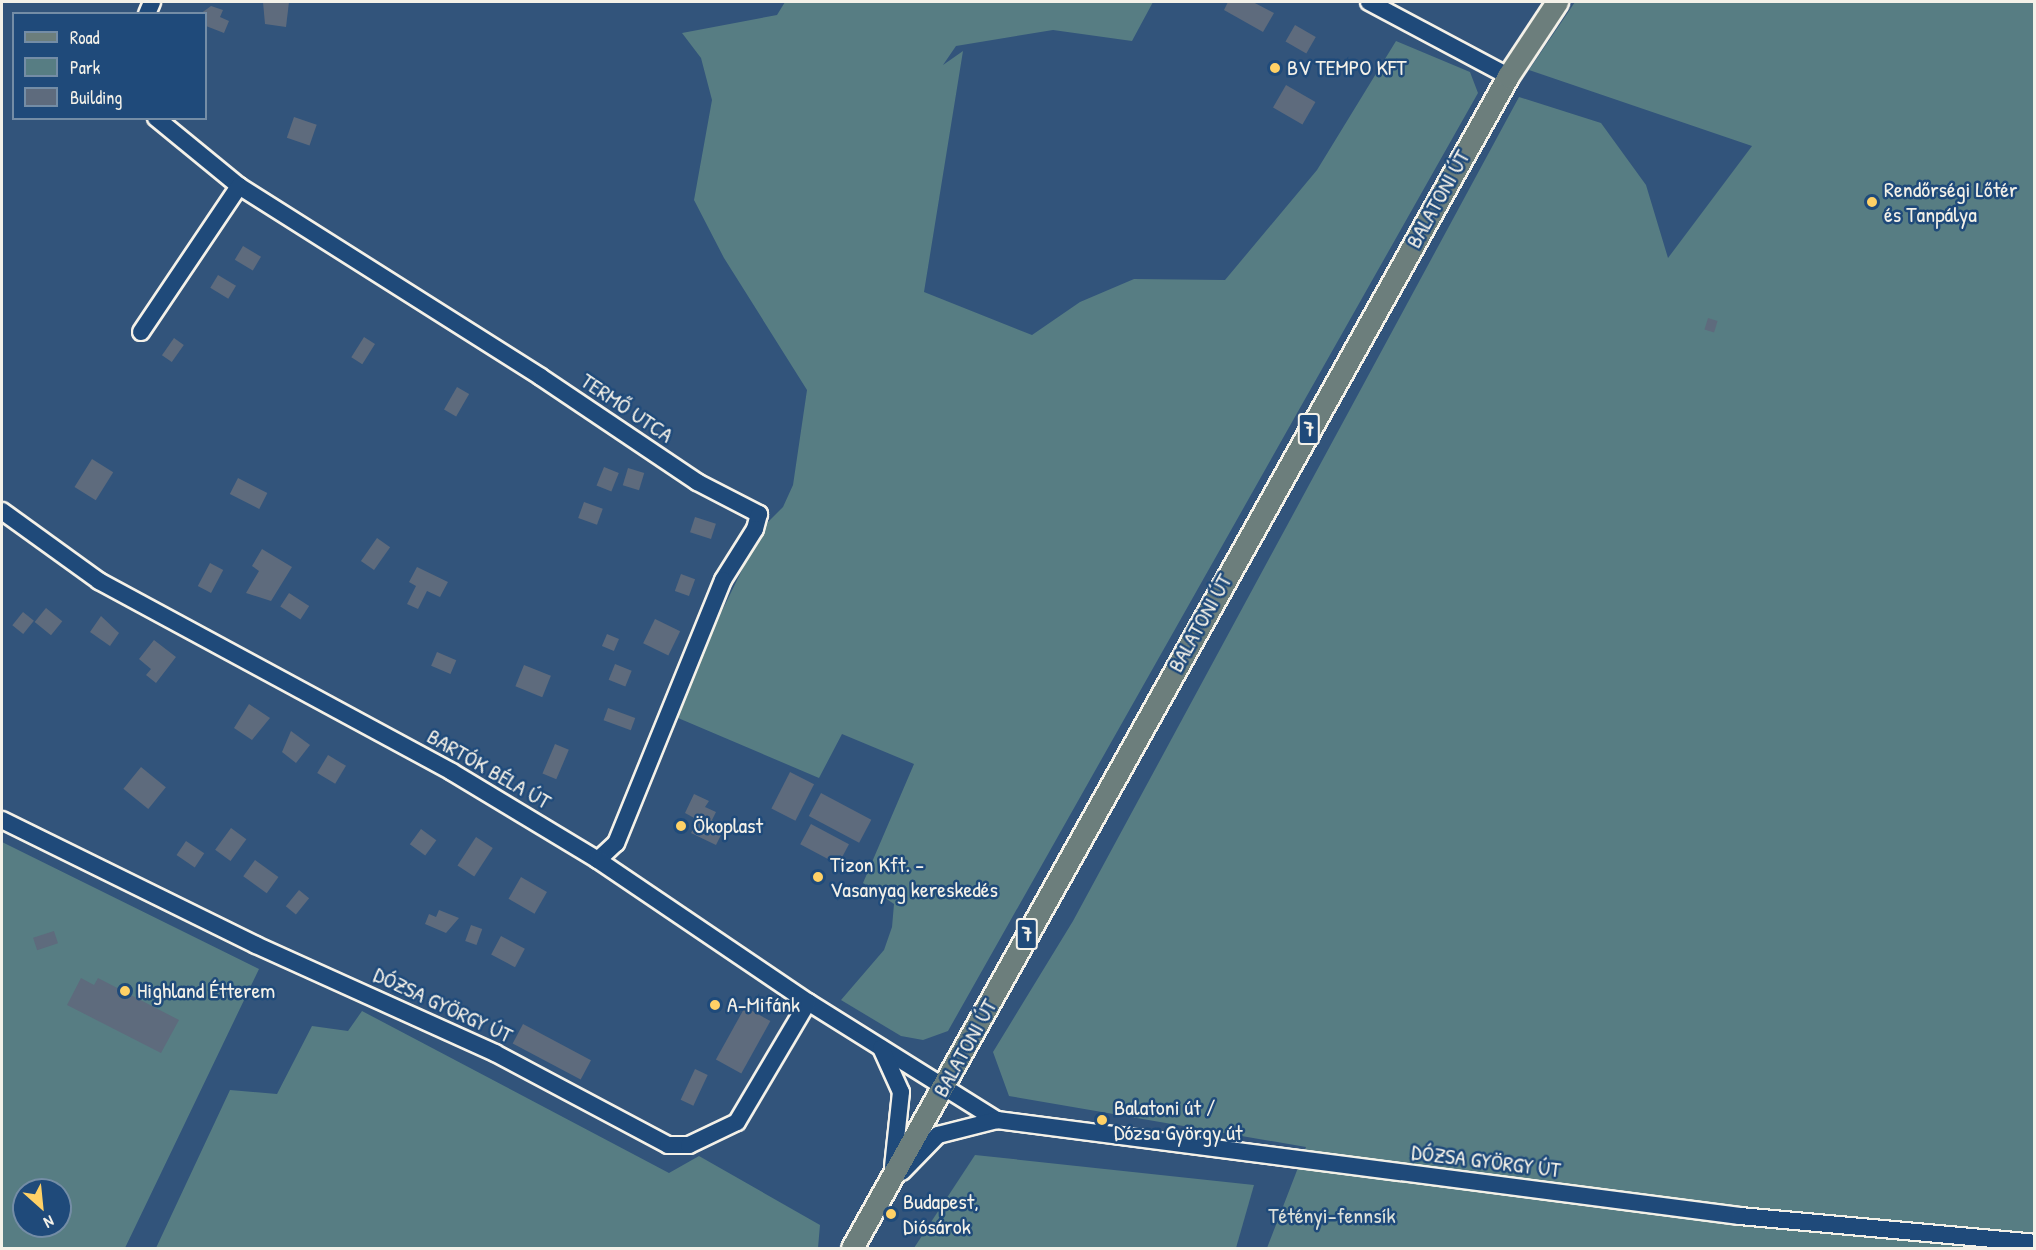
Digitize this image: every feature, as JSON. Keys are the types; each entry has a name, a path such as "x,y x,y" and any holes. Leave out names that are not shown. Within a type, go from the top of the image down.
{"main road":[{"name":"BALATONI ÚT","path":"852,1248 889,1187 1508,76 1557,2"}],"street":[{"path":"1369,2 1508,76"},
{"name":"TERMŐ UTCA","path":"158,120 239,186 541,377 697,482 759,514 755,529 723,580 616,843 598,860"},
{"path":"141,332 239,186"},
{"name":"BARTÓK BÉLA ÚT","path":"2,511 99,581 452,772 598,860 808,1002 944,1086"},
{"name":"DÓZSA GYÖRGY ÚT","path":"2,820 256,945 495,1053 668,1145 689,1145 736,1122 808,1002"},
{"path":"880,1047 901,1092 900,1135 889,1187"},
{"name":"DÓZSA GYÖRGY ÚT","path":"944,1086 997,1120 1740,1216 2034,1243"},
{"path":"889,1187 938,1135 997,1120"}],"green space":[{"path":"785,2 1153,2 1132,41 1053,30 956,46 943,65 963,51 924,292 1032,335 1080,302 1134,279 1225,280 1317,170 1396,41 1470,72 1478,93 948,1031 923,1040 901,1036 841,1000 884,950 892,927 894,904 863,883 914,764 842,734 819,778 671,715 763,527 783,507 793,485 807,390 724,258 694,200 712,100 701,58 682,33 777,15"},
{"path":"1575,2 2034,2 2034,1248 1267,1248 1306,1147 1009,1096 993,1052 1073,921 1519,97 1601,123 1646,185 1668,258 1752,146 1529,70"},
{"path":"2,842 259,969 125,1248 2,1248"},
{"path":"362,1011 669,1173 699,1156 820,1225 818,1248 156,1248 230,1090 277,1094 312,1026 348,1031"},
{"name":"Tétényi-fennsík","path":"975,1155 1254,1185 1236,1248 914,1248"}],"building":[{"path":"263,2 289,2 286,27 265,24"},
{"path":"1228,2 1253,2 1274,13 1263,32 1224,10"},
{"path":"211,6 223,10 220,17 229,21 224,33 207,26 207,12 203,12"},
{"path":"1295,25 1316,37 1306,53 1286,41"},
{"path":"1286,85 1315,102 1302,125 1273,108"},
{"path":"294,117 317,125 310,146 287,138"},
{"path":"243,246 261,257 253,271 235,260"},
{"path":"218,275 236,286 228,299 210,288"},
{"path":"1708,318 1718,321 1714,332 1704,329"},
{"path":"364,337 375,344 362,364 351,357"},
{"path":"174,338 184,345 172,362 162,355"},
{"path":"457,387 469,394 456,417 444,410"},
{"path":"92,459 113,472 96,500 75,487"},
{"path":"604,467 619,473 611,492 597,486"},
{"path":"628,468 644,473 639,490 623,485"},
{"path":"238,478 267,493 259,509 230,494"},
{"path":"584,502 603,509 597,525 578,518"},
{"path":"695,517 716,524 711,539 690,532"},
{"path":"377,538 390,547 374,570 361,561"},
{"path":"262,549 292,567 271,601 246,593 259,571 252,566"},
{"path":"210,563 223,570 211,593 198,586"},
{"path":"417,567 448,582 440,597 427,591 418,609 407,604 416,586 409,582"},
{"path":"681,574 695,579 689,596 675,591"},
{"path":"289,593 309,606 300,619 280,606"},
{"path":"46,608 62,621 51,635 35,622"},
{"path":"23,612 34,621 23,634 12,625"},
{"path":"101,616 119,633 110,646 90,632"},
{"path":"655,619 680,631 668,656 643,643"},
{"path":"607,634 619,639 614,651 602,646"},
{"path":"154,640 176,657 156,683 146,675 151,669 139,659"},
{"path":"437,652 456,660 450,674 431,666"},
{"path":"615,664 632,671 625,687 609,680"},
{"path":"524,665 551,676 542,697 515,686"},
{"path":"249,704 270,718 252,740 234,728"},
{"path":"608,708 635,718 631,730 604,720"},
{"path":"291,731 310,745 296,763 282,752"},
{"path":"555,744 569,750 556,779 542,773"},
{"path":"328,755 346,766 335,784 317,773"},
{"path":"141,767 166,787 148,809 123,789"},
{"path":"790,772 814,784 795,821 771,809"},
{"path":"821,793 871,820 859,843 809,816"},
{"path":"694,794 709,801 705,807 716,812 712,820 725,827 716,845 691,833 698,820 685,813"},
{"path":"811,824 849,844 838,864 800,844"},
{"path":"231,828 246,839 231,861 215,850"},
{"path":"421,829 436,840 425,856 410,844"},
{"path":"476,837 493,848 474,876 457,866"},
{"path":"186,841 204,853 195,867 176,855"},
{"path":"255,860 278,877 267,893 243,876"},
{"path":"521,877 547,892 534,914 508,899"},
{"path":"299,890 309,898 296,915 286,906"},
{"path":"439,910 459,918 446,933 425,924 429,914 436,917"},
{"path":"471,925 482,929 476,945 465,941"},
{"path":"54,931 58,943 37,950 33,938"},
{"path":"501,936 525,949 515,967 491,955"},
{"path":"81,978 94,985 98,978 179,1020 161,1053 67,1005"},
{"path":"745,1007 770,1021 741,1074 716,1059"},
{"path":"523,1024 591,1060 581,1080 513,1043"},
{"path":"695,1069 708,1075 693,1106 681,1100"}],"place":[{"name":"BV TEMPO KFT","path":"1275,68"},
{"name":"Rendőrségi Lőtér és Tanpálya","path":"1872,202"},
{"name":"Ökoplast","path":"681,826"},
{"name":"Tizon Kft. - Vasanyag kereskedés","path":"818,877"},
{"name":"Highland Étterem","path":"125,991"},
{"name":"A-Mifánk","path":"715,1005"},
{"name":"Balatoni út / Dózsa György út","path":"1102,1120"},
{"name":"Budapest, Diósárok","path":"891,1214"}]}
